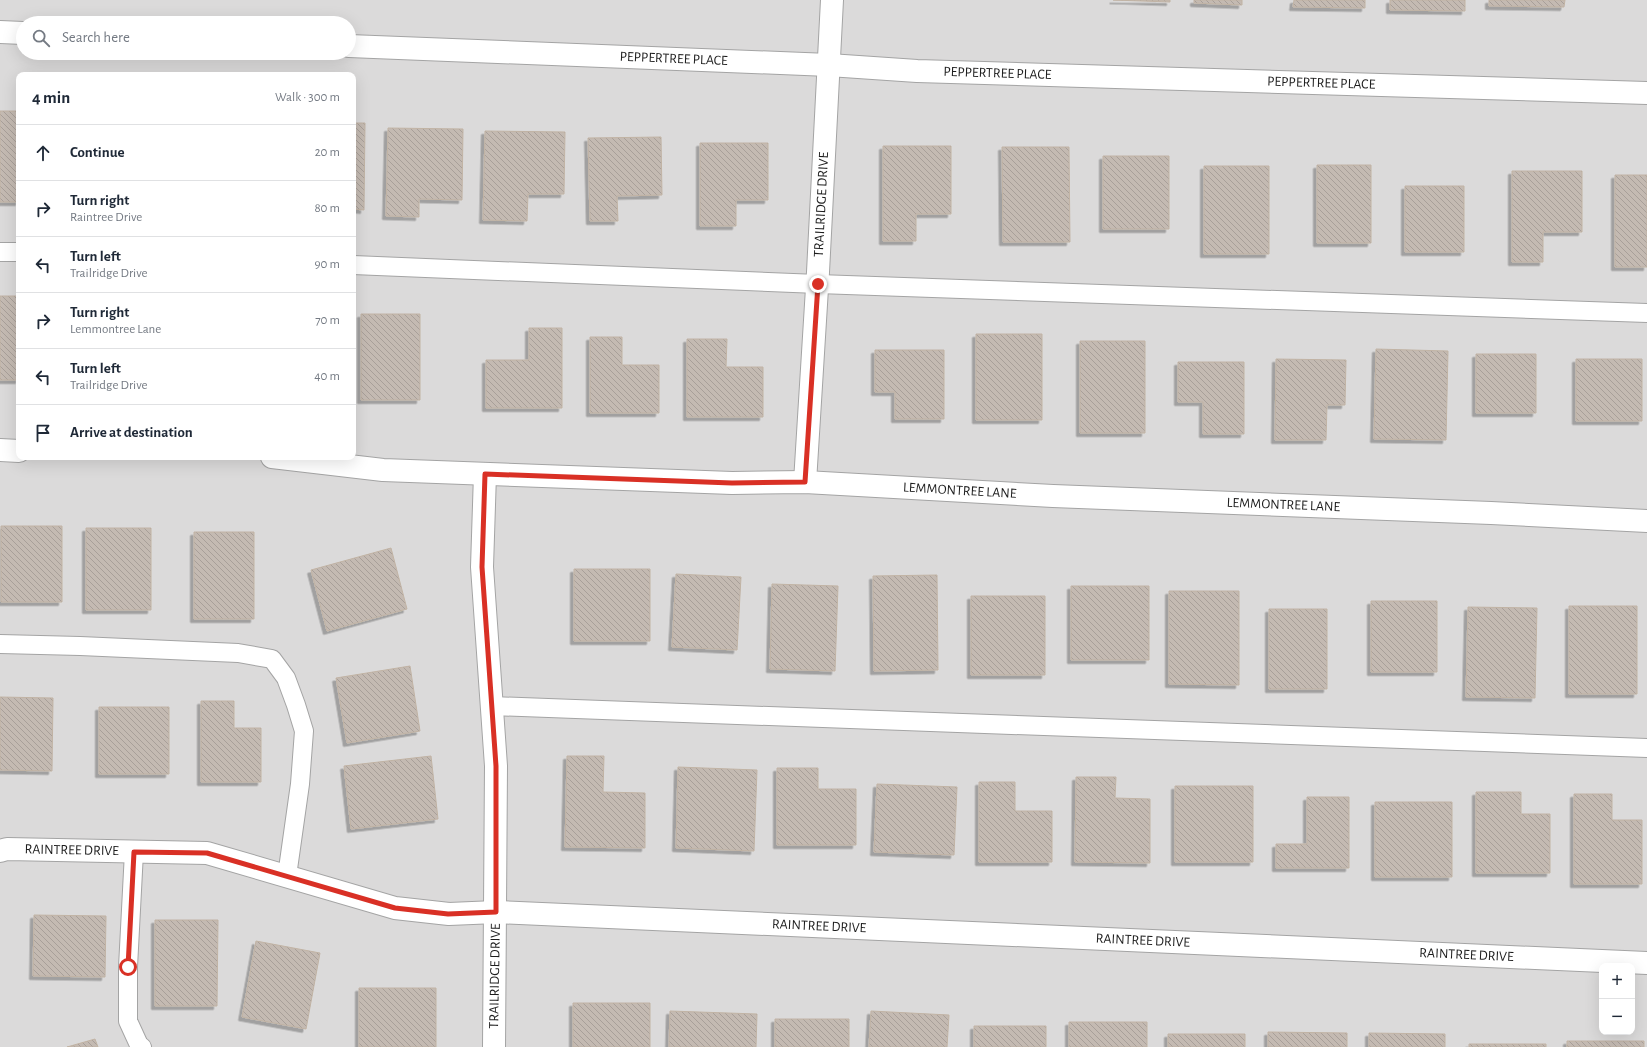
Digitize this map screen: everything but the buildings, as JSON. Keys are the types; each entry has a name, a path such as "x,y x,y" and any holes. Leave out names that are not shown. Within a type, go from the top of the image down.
{"street":[{"name":"TRAILRIDGE DRIVE","path":"805,482 818,284 832,0"},
{"path":"0,32 16,33"},
{"name":"PEPPERTREE PLACE","path":"356,46 829,65 925,72 1647,93"},
{"path":"0,450 16,451"},
{"name":"LEMMONTREE LANE","path":"298,460 383,470 732,483 805,482 1053,496 1491,513 1647,521"},
{"name":"TRAILRIDGE DRIVE","path":"485,474 482,567 496,766 494,1047"},
{"name":"RAINTREE DRIVE","path":"0,851 7,849 207,853 395,908 448,914 496,912 1647,963"}],"lane":[{"path":"0,252 16,252"},
{"path":"356,265 818,284 1647,313"},
{"path":"0,644 80,646 224,653 272,659 286,678 304,732 300,784 287,876"},
{"path":"492,706 1647,748"},
{"path":"134,852 128,967 128,1021 139,1046 142,1047"}],"shaded area":[{"path":"0,0 1647,0 1647,1047 0,1047"}],"route":[{"path":"128,967 134,852 207,853 395,908 448,914 496,912 496,766 482,567 485,474 732,483 805,482 818,284"}]}
